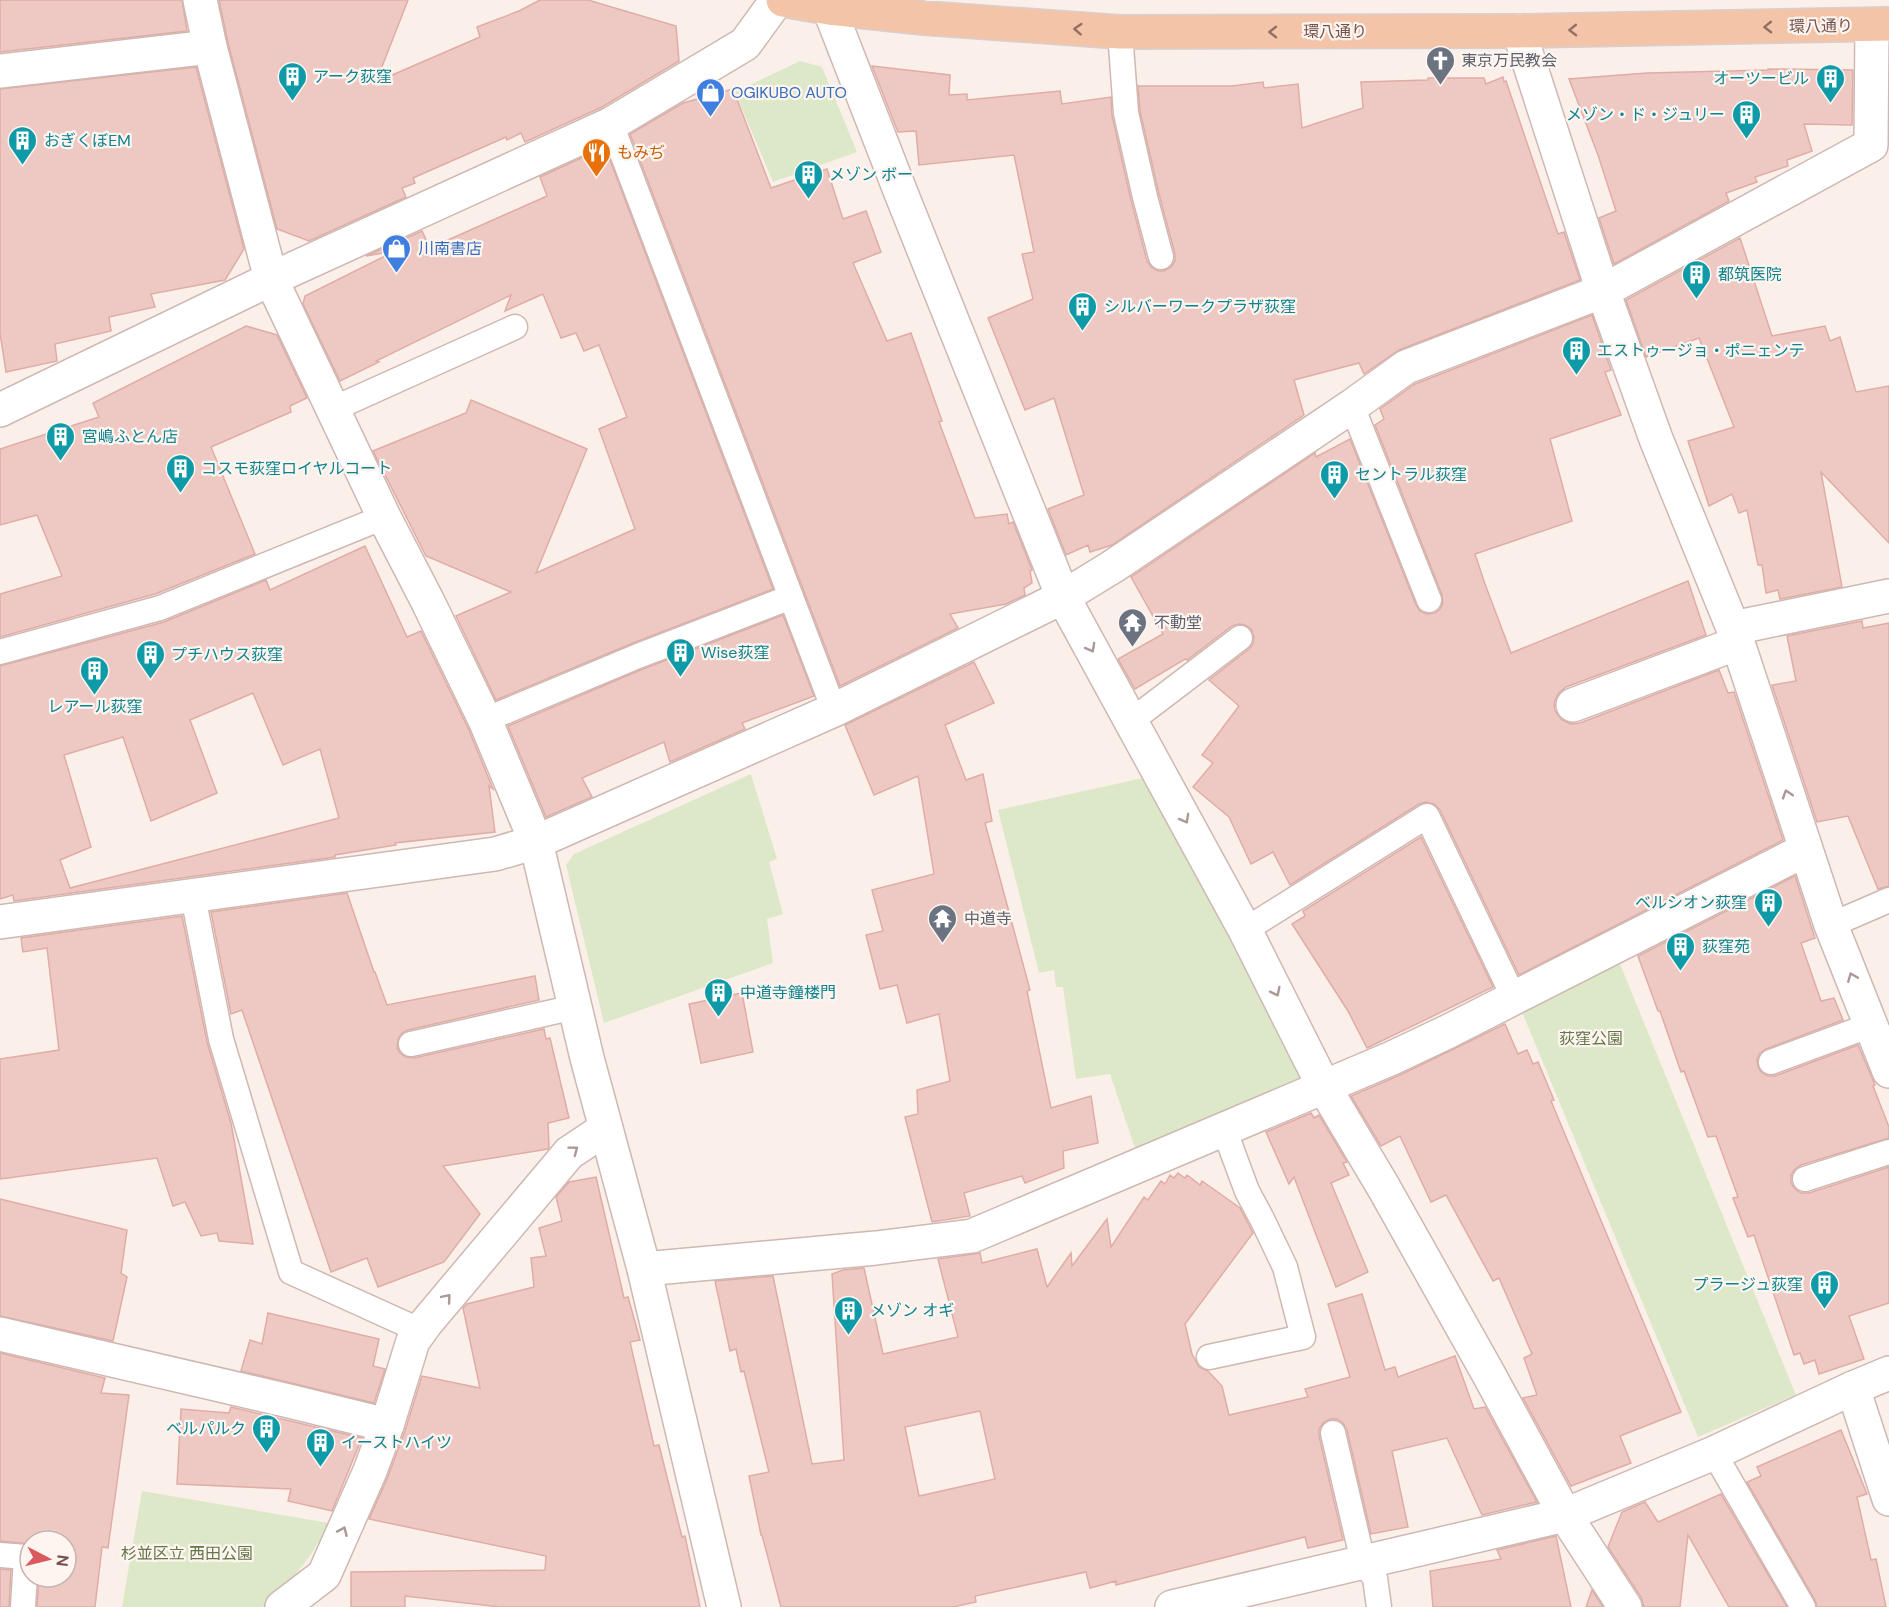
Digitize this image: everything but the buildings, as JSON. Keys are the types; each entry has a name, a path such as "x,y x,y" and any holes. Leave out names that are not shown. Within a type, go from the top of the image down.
{"main road":[{"name":"環八通り","path":"783,0 829,8 924,18 1120,32 1519,31 1880,25"}],"street":[{"path":"200,0 210,47 271,279 384,518 485,720 536,842 605,1129 644,1269 724,1607"},
{"path":"0,410 271,279 611,124 745,44 777,0"},
{"path":"829,8 1063,597 1245,930 1324,1087 1488,1372 1565,1515 1625,1607"},
{"path":"0,922 495,854 536,842 834,710 1063,597 1112,567 1352,406 1406,367 1602,291 1871,145 1880,25"},
{"path":"1519,31 1602,291 1656,439 1735,636 1804,850 1831,926 1889,1071"},
{"path":"0,71 210,47"},
{"path":"1573,705 1735,636 1889,596"},
{"path":"644,1269 876,1248 972,1236 1392,1058 1804,850"},
{"path":"324,1607 324,1575 370,1471 413,1341 569,1153 605,1129"},
{"path":"0,1334 387,1425"},
{"path":"1172,1607 1565,1515 1714,1453 1889,1373"},
{"path":"1853,1388 1889,1499"},
{"path":"282,1607 324,1575"}],"lane":[{"path":"1120,32 1126,113 1161,257"},
{"path":"611,124 834,710"},
{"path":"333,409 515,327"},
{"path":"1352,406 1429,600"},
{"path":"0,652 160,608 384,518"},
{"path":"485,720 638,656 791,597"},
{"path":"1131,721 1240,638"},
{"path":"1245,930 1427,816 1514,998"},
{"path":"193,896 221,1039 291,1272 421,1331"},
{"path":"1831,926 1889,900"},
{"path":"411,1044 575,1007"},
{"path":"1771,1062 1870,1025"},
{"path":"1209,1358 1303,1337 1285,1267 1247,1191 1224,1130"},
{"path":"1805,1179 1889,1152"},
{"path":"1333,1433 1362,1562 1375,1578 1379,1607"},
{"path":"1714,1453 1803,1607"},
{"path":"0,1555 26,1557 23,1607"}],"green space":[{"path":"800,61 822,67 857,152 773,182 735,92"},
{"path":"751,774 777,859 769,862 783,914 767,919 773,963 604,1023 566,865 574,854"},
{"path":"1143,778 1303,1067 1296,1087 1136,1151 1110,1074 1076,1079 1063,987 1056,987 1054,970 1039,973 998,810"},
{"name":"荻窪公園","path":"1618,959 1796,1395 1698,1437 1520,1007"},
{"name":"杉並区立 西田公園","path":"142,1491 329,1523 300,1568 283,1589 263,1607 122,1607"}],"place":[{"name":"東京万民教会","path":"1440,86"},
{"name":"アーク荻窪","path":"292,102"},
{"name":"オーツービル","path":"1830,104"},
{"name":"OGIKUBO AUTO","path":"710,118"},
{"name":"メゾン・ド・ジュリー","path":"1746,140"},
{"name":"おぎくぼEM","path":"23,166"},
{"name":"もみぢ","path":"596,178"},
{"name":"メゾン ボー","path":"808,200"},
{"name":"川南書店","path":"397,274"},
{"name":"都筑医院","path":"1697,300"},
{"name":"シルバーワークプラザ荻窪","path":"1083,332"},
{"name":"エストゥージョ・ポニェンテ","path":"1576,376"},
{"name":"宮嶋ふとん店","path":"61,462"},
{"name":"コスモ荻窪ロイヤルコート","path":"180,494"},
{"name":"セントラル荻窪","path":"1334,500"},
{"name":"不動堂","path":"1133,648"},
{"name":"Wise荻窪","path":"680,678"},
{"name":"プチハウス荻窪","path":"150,680"},
{"name":"レアール荻窪","path":"95,696"},
{"name":"ベルシオン荻窪","path":"1768,928"},
{"name":"中道寺","path":"943,944"},
{"name":"荻窪苑","path":"1681,972"},
{"name":"中道寺鐘楼門","path":"719,1018"},
{"name":"プラージュ荻窪","path":"1824,1310"},
{"name":"メゾン オギ","path":"849,1336"},
{"name":"ベルパルク","path":"267,1454"},
{"name":"イーストハイツ","path":"320,1468"}]}
